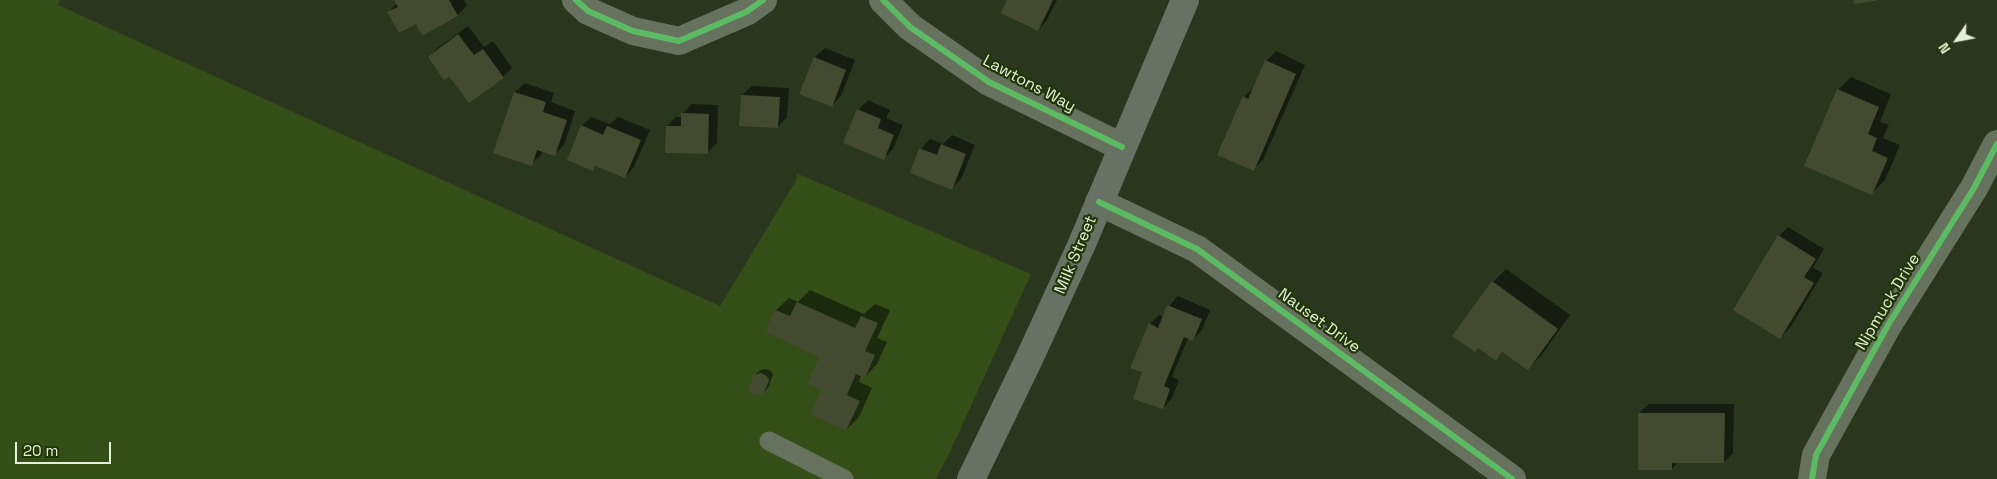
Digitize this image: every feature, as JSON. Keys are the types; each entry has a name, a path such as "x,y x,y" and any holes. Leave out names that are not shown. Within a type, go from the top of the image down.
{"main road":[{"name":"Milk Street","path":"971,479 1056,303 1185,0"}],"street":[{"path":"576,0 588,11 633,31 679,40 746,12 763,0"},
{"name":"Lawtons Way","path":"883,0 910,27 989,82 1122,147"},
{"name":"Nipmuck Drive","path":"1812,479 1816,455 1888,325 1974,188 1997,144"},
{"name":"Nauset Drive","path":"1099,202 1197,249 1512,479"}],"lane":[{"path":"769,440 844,479"}],"green space":[{"path":"0,0 60,0 58,5 720,306 797,179 796,173 1031,274 936,479 0,479"}],"building":[{"path":"394,0 449,0 458,16 422,36 416,24 399,33 387,12 398,7"},
{"path":"1007,0 1053,0 1038,31 1001,13"},
{"path":"1853,0 1876,0 1876,1 1854,4"},
{"path":"458,34 474,55 483,49 504,78 469,103 449,76 444,80 428,57"},
{"path":"814,57 846,70 832,107 799,94"},
{"path":"1265,60 1296,74 1254,171 1217,155 1243,96 1248,99"},
{"path":"1837,89 1879,107 1868,134 1877,138 1872,151 1888,158 1872,195 1804,166"},
{"path":"514,92 546,102 543,112 567,120 555,156 537,150 532,166 493,153"},
{"path":"741,95 780,97 778,128 739,126"},
{"path":"857,109 881,119 878,128 894,135 884,160 843,143"},
{"path":"681,113 709,114 708,154 665,153 666,126 681,126"},
{"path":"581,125 603,135 607,126 641,140 625,178 595,166 593,171 567,160"},
{"path":"941,144 966,154 952,190 910,173 919,148 937,155"},
{"path":"1778,235 1816,259 1804,277 1814,283 1780,339 1733,310"},
{"path":"1492,281 1558,329 1528,370 1502,352 1496,361 1478,348 1475,352 1452,336"},
{"path":"797,302 855,328 861,316 878,323 865,351 875,355 865,378 856,374 847,395 860,401 846,431 810,414 821,390 807,384 819,357 765,332 775,310 790,316"},
{"path":"1167,305 1202,319 1193,341 1184,337 1164,386 1170,389 1163,409 1133,399 1142,372 1130,368 1149,323 1158,328"},
{"path":"761,373 767,376 769,381 763,394 757,396 751,394 748,389 754,375"},
{"path":"1638,413 1725,413 1724,463 1672,463 1672,470 1638,470"}],"cycle path":[{"path":"576,0 588,11 633,31 679,41 746,12 763,0"},
{"path":"883,0 910,27 989,82 1122,147"},
{"path":"1812,479 1816,455 1888,325 1974,188 1997,144"},
{"path":"1099,202 1197,249 1512,479"}]}
